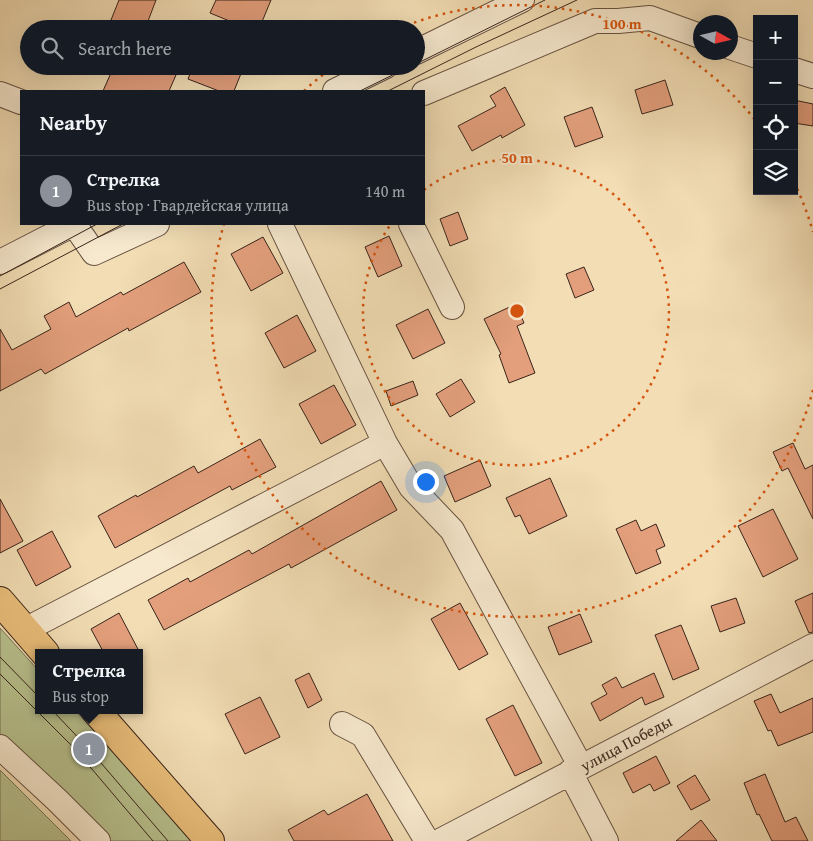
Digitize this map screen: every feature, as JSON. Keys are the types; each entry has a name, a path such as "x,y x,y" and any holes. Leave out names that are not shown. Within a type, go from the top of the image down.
{"main road":[{"path":"0,601 42,649"},
{"path":"99,714 210,841"}],"street":[{"path":"425,48 522,0"},
{"path":"425,93 595,20 618,21 650,18 693,33"},
{"path":"738,50 753,55"},
{"path":"798,71 813,76"},
{"path":"337,90 368,75"},
{"path":"0,94 20,102"},
{"path":"0,262 72,225"},
{"path":"75,225 94,254 155,225"},
{"path":"280,225 385,443 411,487 452,530 576,770 606,841"},
{"path":"412,225 452,306"},
{"path":"25,630 385,443"},
{"name":"улица Победы","path":"440,841 813,646"},
{"path":"342,724 364,735 428,841"},
{"path":"0,747 98,841"}],"green space":[{"path":"0,628 35,667 35,714 79,714 195,841 92,841 0,751"},
{"path":"0,770 71,841 0,841"}],"building":[{"path":"119,0 156,0 148,20 111,20"},
{"path":"216,0 271,0 263,20 227,20 210,13"},
{"path":"110,75 176,75 169,90 103,90"},
{"path":"190,75 240,75 234,90 216,90 188,79"},
{"path":"665,80 673,105 642,114 635,90"},
{"path":"505,87 525,125 502,138 501,135 472,151 458,126 496,106 490,96"},
{"path":"798,101 813,104 813,126 798,124"},
{"path":"592,107 603,137 575,147 564,117"},
{"path":"458,212 468,239 450,246 440,219"},
{"path":"389,236 402,266 378,277 365,247"},
{"path":"263,237 283,273 251,291 231,254"},
{"path":"184,262 201,292 129,331 128,328 45,374 41,369 0,391 0,329 12,350 51,329 44,316 69,302 76,317 121,292 123,295"},
{"path":"584,267 594,290 575,298 566,274"},
{"path":"516,304 524,323 517,326 535,373 509,383 499,355 501,354 484,319"},
{"path":"428,309 445,343 413,359 396,325"},
{"path":"297,315 316,351 284,368 265,333"},
{"path":"461,379 475,402 450,417 436,394"},
{"path":"413,381 418,395 391,406 386,391"},
{"path":"334,385 356,425 321,444 299,404"},
{"path":"260,439 276,467 232,490 230,486 115,548 98,516 194,466 198,473"},
{"path":"793,443 805,469 813,465 813,519 788,468 782,471 773,452"},
{"path":"480,460 491,486 455,502 444,476"},
{"path":"550,478 567,516 529,534 520,515 515,517 506,498"},
{"path":"381,481 397,510 291,568 289,564 164,630 148,600 188,578 190,582 249,550 252,554"},
{"path":"0,499 23,541 0,553"},
{"path":"773,509 798,559 763,577 738,526"},
{"path":"636,520 641,531 656,524 665,546 656,550 661,563 636,574 616,529"},
{"path":"52,531 71,567 36,586 17,550"},
{"path":"813,593 813,632 809,633 795,601"},
{"path":"736,598 745,623 720,632 711,606"},
{"path":"460,603 488,654 459,670 431,619"},
{"path":"119,613 138,649 102,649 91,629"},
{"path":"580,614 592,642 559,655 548,627"},
{"path":"681,625 699,669 673,680 655,635"},
{"path":"309,673 322,700 308,708 295,680"},
{"path":"654,673 664,697 645,705 642,697 600,721 591,703 607,694 602,685 616,677 622,688"},
{"path":"771,694 780,713 813,698 813,732 778,746 771,730 768,731 754,701"},
{"path":"260,697 280,737 245,754 225,714"},
{"path":"513,705 542,763 515,776 486,719"},
{"path":"656,756 670,783 654,791 650,784 633,793 623,773"},
{"path":"765,774 785,822 796,817 808,841 772,841 759,814 757,815 744,783"},
{"path":"695,775 710,800 691,810 677,786"},
{"path":"367,794 393,841 294,841 288,830 324,810 328,815"},
{"path":"701,820 717,841 676,841"}],"tram line":[{"path":"425,60 545,0"},
{"path":"425,72 577,0"},
{"path":"362,90 393,75"},
{"path":"390,90 420,75"},
{"path":"0,276 95,225"},
{"path":"0,289 121,225"},
{"path":"0,657 35,693"},
{"path":"0,674 35,709"},
{"path":"40,714 74,748 153,841"},
{"path":"56,714 89,749 168,841"}],"place":[{"name":"Стрелка","path":"89,749"}]}
